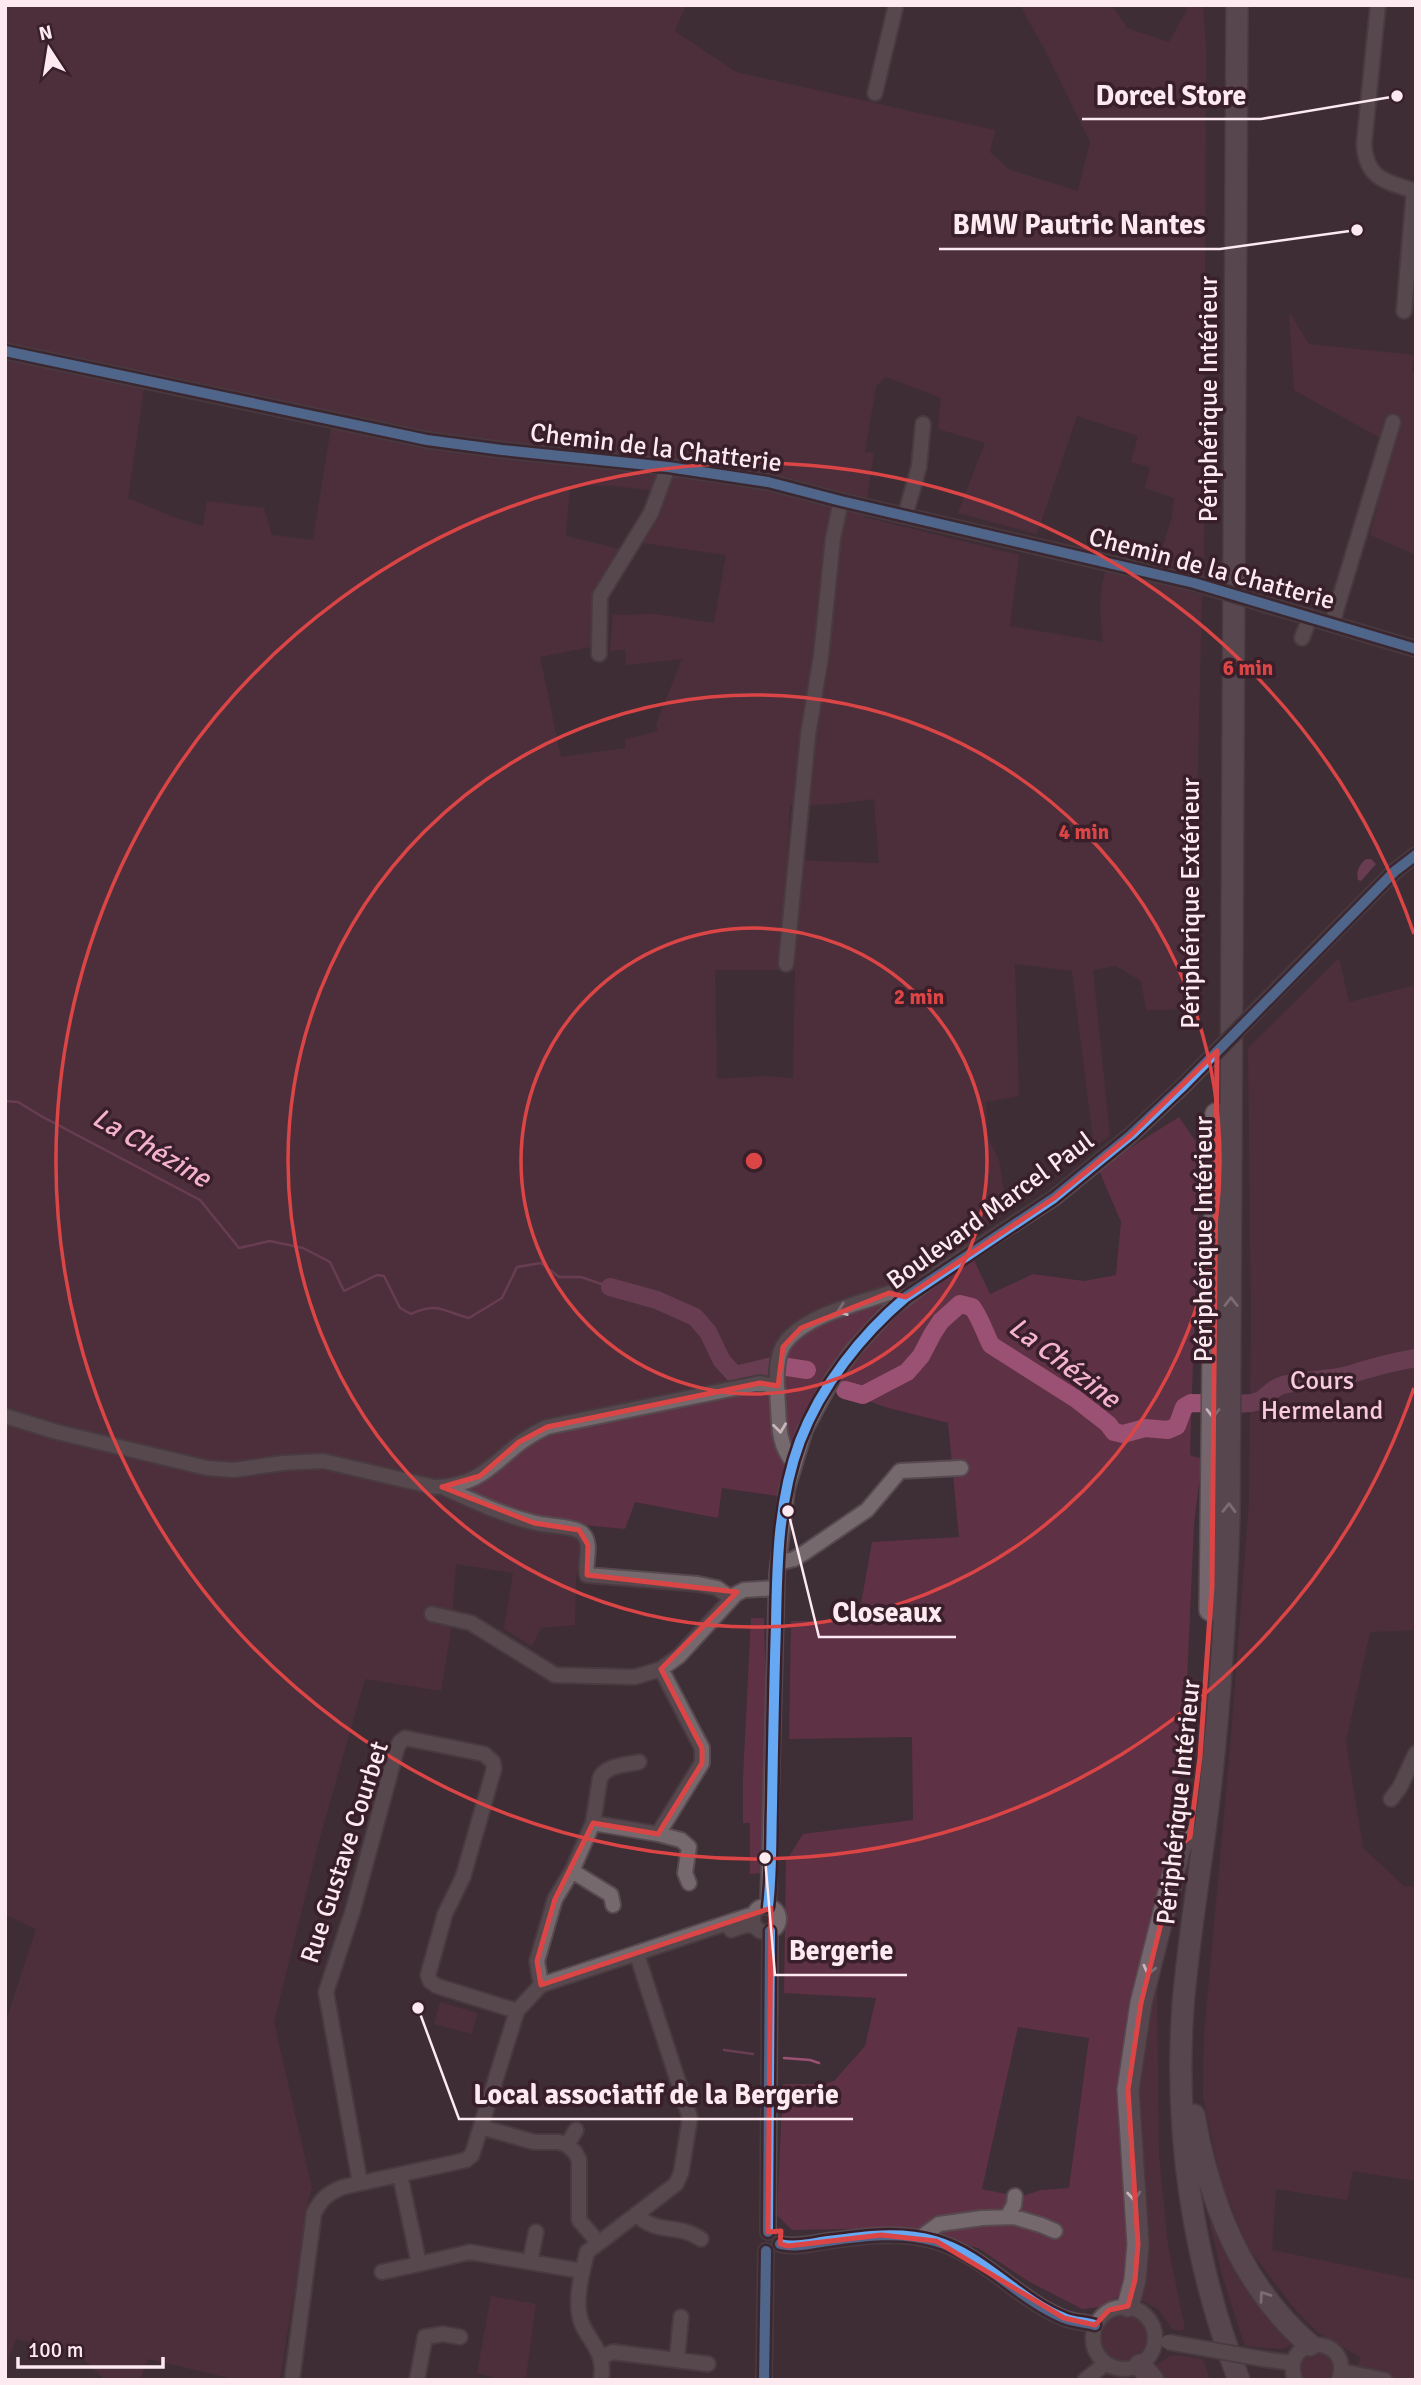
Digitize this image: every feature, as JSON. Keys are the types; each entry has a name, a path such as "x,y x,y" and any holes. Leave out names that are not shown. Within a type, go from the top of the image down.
{"highway":[{"name":"Périphérique Extérieur","path":"1222,1370 1219,866 1223,5"},
{"name":"Périphérique Intérieur","path":"1237,5 1222,1370 1226,1586 1217,1722 1185,1983 1181,2052 1184,2143 1194,2217 1216,2311 1240,2380"},
{"path":"1222,1456 1212,1554 1201,1746 1169,2012 1167,2068 1170,2143 1178,2210 1203,2318 1224,2380"},
{"path":"1128,2306 1135,2280 1138,2244 1128,2090 1141,2003 1181,1844 1190,1837"},
{"path":"1181,2052 1189,2066 1192,2104 1201,2151 1221,2217 1246,2270 1267,2301 1293,2331 1310,2345"}],"street":[{"path":"875,93 896,5"},
{"path":"1378,5 1364,144 1365,159 1373,173 1386,183 1415,191 1404,311"},
{"name":"Chemin de la Chatterie","path":"5,351 427,440 668,467 768,482 1194,583 1416,649"},
{"path":"1332,624 1393,422"},
{"path":"905,516 919,467 923,424"},
{"path":"599,654 600,596 651,513 668,467"},
{"path":"786,964 808,735 821,656 833,538 841,501"},
{"path":"1302,638 1310,618"},
{"name":"Boulevard Marcel Paul","path":"768,1906 776,1588 782,1516 800,1440 833,1378 854,1349 891,1309 1054,1198 1130,1135 1184,1085 1395,871 1416,855"},
{"path":"793,1462 780,1438 778,1360 783,1347 801,1328 831,1313 889,1293 899,1293 906,1297"},
{"path":"5,1416 57,1432 207,1468 234,1470 323,1461 442,1487 468,1483 495,1464 519,1442 554,1425 760,1383 778,1391"},
{"path":"778,1563 794,1559 867,1510 900,1471 961,1468"},
{"path":"442,1487 534,1523 579,1530 586,1536 588,1545 585,1567 587,1575 698,1584 717,1588 731,1598"},
{"path":"432,1614 471,1623 555,1675 635,1677 661,1669 686,1648 731,1598 744,1590 776,1588"},
{"path":"658,1834 702,1763 702,1748 661,1669"},
{"name":"Rue Gustave Courbet","path":"360,2183 326,1993 354,1910 397,1748 405,1738 484,1754 493,1762 494,1769 463,1877 445,1914 428,1975 430,1981 437,1986 517,2011"},
{"path":"1391,1799 1400,1787 1416,1753"},
{"path":"541,1985 537,1961 555,1899 572,1871 593,1823 600,1778 603,1772 639,1762"},
{"path":"593,1823 681,1840 689,1847 684,1873 689,1883"},
{"path":"572,1871 611,1895 613,1905"},
{"path":"613,1960 639,1961 746,1925 755,1920 760,1908 768,1906 776,1911 779,1918 777,1926 771,1931 762,1931 755,1920"},
{"path":"292,2380 314,2213 320,2201 329,2193 360,2183 466,2160 472,2155 517,2011 541,1985 613,1960 755,1920"},
{"path":"768,2232 771,1931"},
{"path":"601,2380 601,2357 579,2315 582,2271 587,2252 676,2184 681,2174 690,2118 639,1961"},
{"path":"481,2127 534,2143 559,2142 575,2152 579,2160 579,2220 598,2242"},
{"path":"567,2145 576,2130"},
{"path":"400,2175 419,2264"},
{"path":"1007,2217 1014,2205 1015,2196"},
{"path":"636,2214 644,2222 660,2228 688,2230 701,2239"},
{"path":"920,2238 939,2224 982,2218 1007,2217 1055,2231"},
{"path":"530,2262 536,2232"},
{"path":"764,2380 766,2251 760,2241 762,2235 768,2232 777,2234 780,2244"},
{"path":"780,2244 801,2245 881,2235 920,2238 952,2247 974,2259 1064,2318 1095,2325"},
{"path":"766,2251 775,2251 780,2244"},
{"path":"382,2272 470,2252 582,2271"},
{"path":"1128,2306 1147,2317 1162,2342 1152,2353 1147,2373 1122,2370 1105,2364 1097,2356 1092,2335 1095,2325 1109,2310 1128,2306"},
{"path":"677,2359 681,2317"},
{"path":"417,2380 425,2337 443,2334 460,2337"},
{"path":"1162,2342 1293,2363"},
{"path":"1294,2380 1293,2363 1299,2352 1310,2345 1323,2345 1335,2353 1341,2365 1340,2376 1385,2380"},
{"path":"601,2357 613,2352 708,2364"},
{"path":"1085,2380 1105,2364"}],"highlighted area":[{"path":"1217,1051 1212,1586 1200,1757 1190,1837 1181,1844 1141,2003 1128,2090 1138,2244 1135,2280 1128,2306 1109,2310 1095,2325 1064,2318 936,2241 881,2235 788,2246 780,2244 781,2231 768,2232 771,1908 541,1985 537,1961 555,1899 593,1823 658,1834 702,1763 702,1748 661,1669 737,1592 587,1575 588,1545 579,1530 534,1523 442,1487 480,1476 519,1442 547,1427 760,1383 778,1386 783,1347 801,1328 889,1293 906,1297 1054,1198 1131,1135"}],"green space":[{"path":"5,5 686,5 675,31 736,72 995,130 990,152 1010,170 1078,191 1090,142 1020,5 1112,5 1127,28 1169,42 1187,10 1186,5 1203,5 1206,47 1204,577 1158,562 1172,517 1174,498 1145,488 1150,467 1131,462 1138,436 1077,416 1037,534 958,513 985,443 938,429 941,398 886,377 876,386 865,452 874,453 864,517 1019,555 1010,626 1103,642 1101,595 1107,566 1202,595 1192,1009 1146,1010 1141,981 1116,966 1093,970 1110,1136 1094,1147 1072,971 1015,964 1019,1096 986,1102 988,1138 999,1160 1007,1211 971,1236 975,1262 990,1294 1033,1274 1084,1281 1116,1275 1121,1222 1098,1168 1179,1117 1200,1148 1190,1455 1202,1459 1194,1524 1185,1726 1167,1854 1150,1919 1168,1922 1157,1994 1159,2155 1168,2246 1185,2329 1172,2329 1159,2310 1141,2300 1118,2297 1099,2307 1082,2309 1028,2281 978,2248 898,2228 792,2230 777,2215 783,2084 825,2084 834,2081 865,2046 876,1998 784,1993 786,1861 803,1834 913,1820 912,1737 789,1739 791,1621 858,1621 872,1542 959,1537 948,1423 885,1407 822,1384 798,1431 778,1496 722,1488 718,1518 635,1502 625,1529 583,1525 576,1581 575,1625 541,1628 532,1646 504,1629 513,1573 456,1564 451,1631 441,1691 365,1679 319,1841 274,2022 312,2188 280,2380 238,2380 148,2359 140,2380 105,2380 76,2351 16,2339 5,2368 5,2024 36,1929 5,1915","holes":["146,375 218,388 333,415 313,540 272,535 264,508 207,501 203,526 128,498","570,485 615,486 665,492 661,514 643,543 726,555 714,623 655,614 613,615 610,651 625,650 626,665 682,659 656,725 658,731 625,739 625,748 561,757 540,657 595,646 594,594 624,550 566,536","874,799 879,863 787,860 790,806","715,970 795,970 793,1078 764,1076 717,1079","1018,2027 1089,2038 1069,2188 1041,2190 1020,2197 982,2189"]},
{"path":"1289,312 1309,344 1414,355 1412,371 1416,372 1416,555 1370,535 1393,445 1294,390"},
{"name":"Cours Hermeland","path":"1339,958 1349,1002 1416,985 1416,1630 1370,1632 1346,1742 1363,1848 1404,1886 1416,1887 1416,2181 1353,2171 1347,2200 1276,2189 1272,2250 1416,2280 1416,2380 1355,2380 1360,2357 1318,2333 1295,2309 1248,2248 1221,2182 1203,2096 1204,2037 1249,1502 1251,1318 1248,1048"},
{"path":"751,1618 764,1618 766,1699 763,1873 750,1874 750,1823 743,1823 743,1777"},
{"path":"440,2002 477,2013 472,2034 434,2024"},
{"path":"1204,2199 1239,2278 1250,2296 1263,2313 1296,2343 1281,2349 1245,2346 1223,2278"},
{"path":"491,2296 536,2304 526,2377 537,2380 492,2380 492,2377 477,2373"},
{"path":"1124,2314 1140,2321 1147,2337 1140,2353 1124,2360 1108,2353 1101,2337 1108,2321"},
{"path":"1320,2350 1332,2363 1331,2375 1328,2380 1304,2380 1299,2368 1301,2360"},
{"path":"1170,2356 1203,2359 1210,2380 1163,2380 1155,2370 1156,2365"}],"shaded area":[{"path":"1366,859 1371,859 1376,864 1361,881 1358,880 1358,871"}],"waterway":[{"name":"La Chézine","path":"5,1101 18,1102 200,1200 239,1248 270,1241 303,1248 330,1262 344,1291 377,1275 384,1276 400,1308 411,1314 435,1308 469,1318 502,1298 517,1267 541,1263 559,1277 581,1277 610,1287"},
{"name":"La Chézine","path":"610,1287 657,1300 695,1317 708,1332 722,1361 735,1375 773,1366"},
{"name":"La Chézine","path":"845,1390 863,1395 907,1372 921,1356 941,1321 960,1304 972,1307 991,1345 1076,1399 1108,1424 1114,1432 1123,1434 1145,1428 1168,1430 1177,1426 1184,1407 1191,1403 1251,1403 1283,1385 1340,1377 1416,1358"},
{"name":"La Chézine","path":"781,1366 807,1370"},
{"path":"724,2050 753,2054"},
{"path":"784,2058 819,2063"}],"cycle path":[{"path":"5,351 427,440 668,467 768,482 1194,583 1416,649"},
{"path":"768,1907 780,1532 787,1486 800,1441 831,1381 873,1328 906,1297 1054,1198 1131,1135 1184,1085 1395,871 1416,855"},
{"path":"768,2232 770,1931"},
{"path":"780,2244 798,2245 882,2235 935,2241 969,2256 1047,2310 1068,2319 1095,2325"},
{"path":"764,2380 766,2251"}],"place":[{"name":"Dorcel Store","path":"1397,96"},
{"name":"BMW Pautric Nantes","path":"1357,230"},
{"name":"Closeaux","path":"788,1511"},
{"name":"Bergerie","path":"765,1858"},
{"name":"Local associatif de la Bergerie","path":"418,2008"}]}
